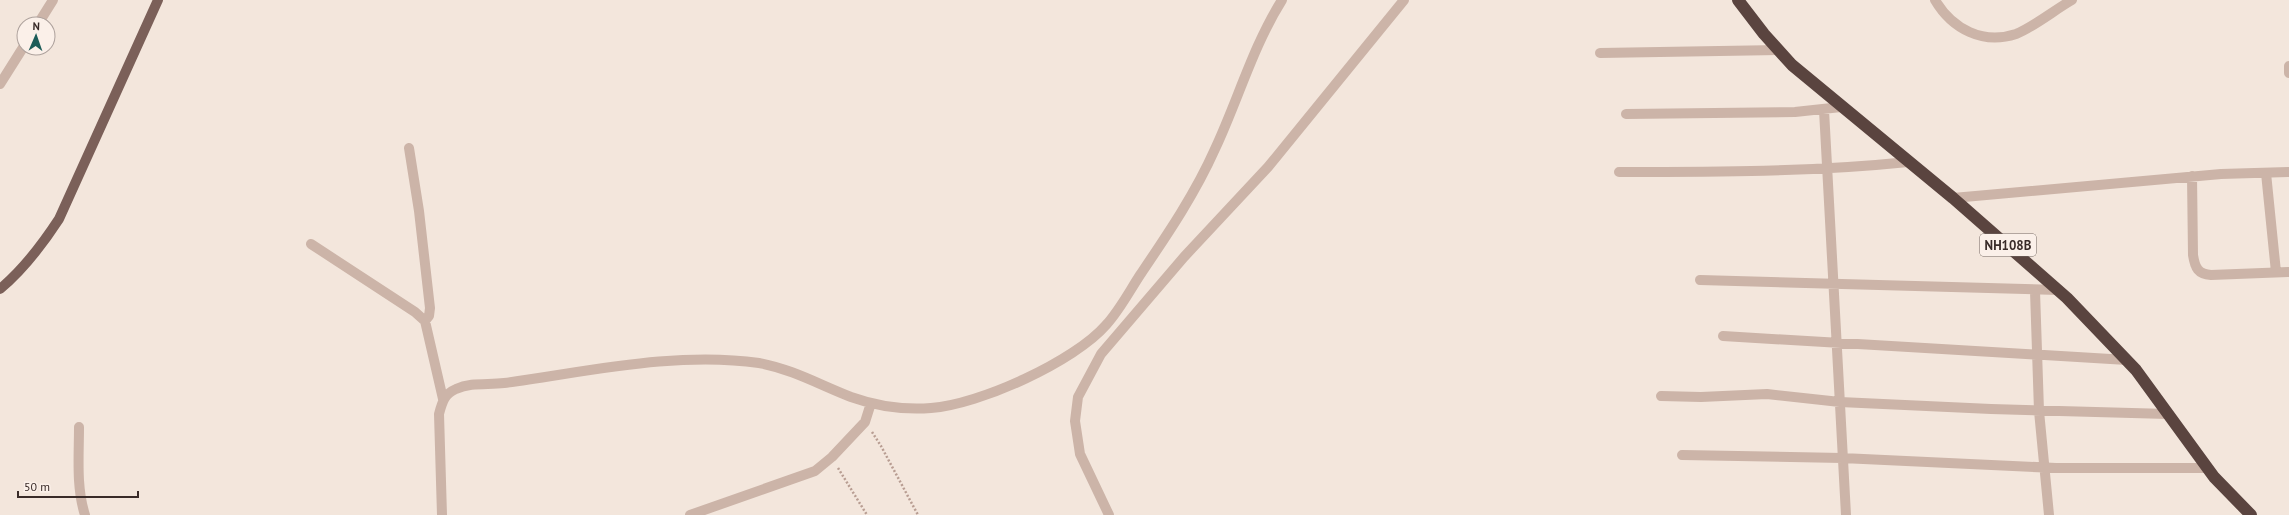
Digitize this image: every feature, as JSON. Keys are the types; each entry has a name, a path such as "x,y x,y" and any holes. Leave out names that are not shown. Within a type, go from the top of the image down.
{"highway":[{"name":"NH108B","path":"1738,0 1792,65 1953,198 2059,290 2127,360 2207,468 2252,515"}],"main road":[{"path":"0,288 24,266 59,220 158,0"}],"street":[{"path":"43,16 53,0"},
{"path":"442,399 453,390 467,385 502,384 563,373 708,360 758,363 790,370 851,397 882,406 932,408 986,395 1042,371 1075,350 1106,326 1176,221 1215,150 1269,20 1282,0"},
{"path":"1109,515 1080,454 1075,421 1078,397 1101,354 1184,257 1268,167 1404,0"},
{"path":"1935,0 1960,29 1988,38 2016,34 2072,0"},
{"path":"1600,53 1779,50"},
{"path":"0,84 18,56"},
{"path":"2289,66 2289,73"},
{"path":"1626,114 1824,110 1841,107"},
{"path":"1824,110 1846,515"},
{"path":"409,148 419,211 430,308 429,316 425,321"},
{"path":"1619,172 1827,170 1908,162"},
{"path":"1953,198 2192,176 2289,172"},
{"path":"2266,173 2276,272"},
{"path":"2192,176 2193,256 2195,268 2202,274 2211,275 2289,272"},
{"path":"311,244 415,312 425,321 442,399 439,414 442,515"},
{"path":"1700,280 2035,291 2059,290"},
{"path":"2035,291 2039,411 2049,515"},
{"path":"1723,336 2127,360"},
{"path":"1661,396 1701,397 1767,394 1840,402 2039,411 2168,414"},
{"path":"690,515 815,471 832,457 865,422 871,403"},
{"path":"80,427 80,501 85,515"},
{"path":"1682,456 1842,458 2045,467 2207,468"}],"path":[{"path":"865,422 881,446 918,515"},
{"path":"832,457 867,515"}]}
